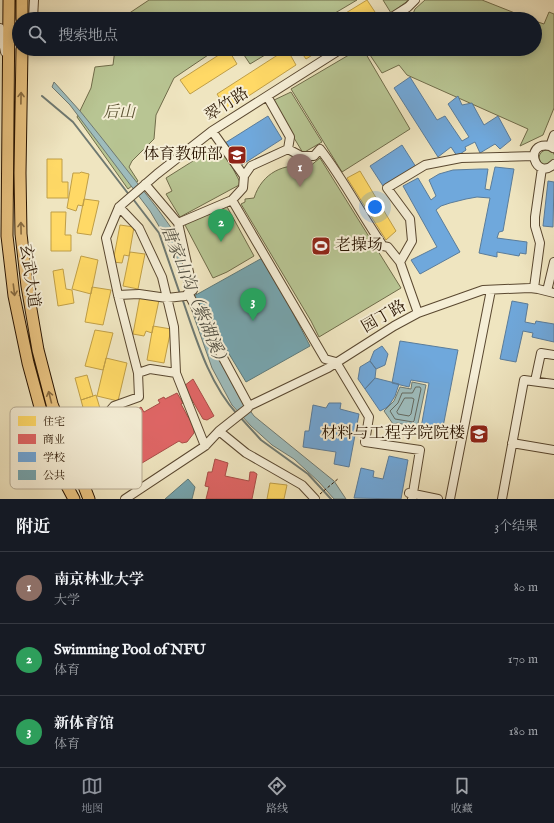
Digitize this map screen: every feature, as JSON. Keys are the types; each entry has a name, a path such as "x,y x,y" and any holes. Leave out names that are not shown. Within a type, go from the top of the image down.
{"highway":[{"path":"22,0 22,12"},
{"name":"玄武大道","path":"9,2 7,236 14,296 28,363 40,407"},
{"name":"玄武大道","path":"22,56 21,234 27,286 38,350 53,407"},
{"path":"68,489 70,499"},
{"name":"玄武大道","path":"69,489 74,499"},
{"name":"玄武大道","path":"85,489 89,499"}],"street":[{"path":"33,12 34,0"},
{"path":"400,12 415,0"},
{"path":"0,28 9,69"},
{"path":"21,82 26,56"},
{"name":"翠竹路","path":"119,207 145,184 212,131 330,56"},
{"path":"267,96 290,137 288,149"},
{"path":"212,131 244,176"},
{"path":"554,135 552,148 546,146 541,147 537,149 534,156 535,162 542,168 547,168 554,164"},
{"path":"178,223 232,200 243,188 244,176 251,166 288,149"},
{"path":"288,149 300,156 314,156 320,149 349,190 358,208 383,246 388,246 400,262 418,313"},
{"path":"400,262 412,241 410,219 387,188 425,165 460,158 534,156"},
{"path":"534,288 540,243 535,226 535,217 542,168"},
{"path":"118,295 139,294 167,298 183,296 193,290 178,223 145,184"},
{"path":"232,200 325,359 336,362 369,417 365,442 420,450 411,496 438,499"},
{"path":"113,407 139,397 138,373 118,295 106,238 119,207 139,228 162,277 174,327 176,373 205,446"},
{"path":"551,292 554,262"},
{"name":"园丁路","path":"142,488 205,446 219,431 249,406 336,362 418,313 483,290 534,288 551,292"},
{"path":"450,499 491,290"},
{"path":"183,296 249,406"},
{"path":"535,382 541,353 554,355"},
{"path":"138,373 150,369 176,373"},
{"path":"502,499 524,380 554,384"},
{"path":"219,431 246,453 302,485 318,496"},
{"path":"512,443 554,450"},
{"name":"园丁路","path":"125,499 140,489"}],"path":[{"path":"318,496 339,478"}],"green space":[{"path":"149,0 357,0 337,12 131,12"},
{"path":"383,0 409,0 392,12 390,12"},
{"path":"425,0 482,0 512,12 414,12"},
{"path":"549,12 554,14 554,108 543,135 520,146 528,129 407,75 399,65 382,73 371,56 542,56 542,23 544,24"},
{"name":"后山","path":"114,56 207,56 174,78 156,115 154,139 132,161 129,167 138,181 128,189 77,117 91,88 95,67 113,65"},
{"path":"245,56 263,56 250,64"},
{"path":"347,56 367,56 410,129 342,172 291,89"},
{"path":"291,92 322,142 303,153 272,101"},
{"path":"220,144 241,184 180,217 166,194 172,191 166,178"},
{"path":"547,150 554,155 555,158 550,165 547,166 540,161 539,158 544,151"},
{"name":"老操场","path":"320,158 401,288 319,337 241,204 245,202 245,199 254,198 262,182 275,171 291,166 309,167"},
{"path":"225,203 254,256 227,272 213,278 185,225 193,219"}],"water":[{"path":"54,82 101,137 175,233 185,253 202,314 209,332 240,397 254,416 334,481 346,499 334,499 319,482 294,459 272,445 251,426 232,405 212,368 192,311 176,255 150,211 70,105 52,87"},
{"path":"412,382 426,385 417,428 398,423 393,424 384,411 394,401 400,387 411,389"}],"building: 住宅":[{"path":"367,0 375,12 347,12"},
{"path":"217,56 232,56 237,64 190,94 180,80"},
{"path":"276,56 291,56 296,65 227,110 217,94"},
{"path":"304,56 311,56 306,59"},
{"path":"47,159 62,159 62,182 68,182 68,198 47,198"},
{"path":"360,171 396,231 386,240 347,178"},
{"path":"81,172 89,174 83,206 78,205 76,211 67,208 73,173"},
{"path":"84,199 99,201 91,235 77,233"},
{"path":"51,212 66,212 65,235 71,235 71,251 51,251"},
{"path":"120,225 134,227 129,256 124,255 122,263 113,262"},
{"path":"130,252 145,254 138,289 123,286"},
{"path":"81,256 98,260 91,294 72,289"},
{"path":"63,269 66,289 72,290 74,303 58,306 53,271"},
{"path":"92,287 111,290 103,325 85,322"},
{"path":"140,296 159,300 152,333 146,331 144,336 133,334"},
{"path":"153,326 171,329 164,363 147,360"},
{"path":"95,330 113,333 103,370 85,366"},
{"path":"106,358 127,363 118,401 97,396"},
{"path":"87,375 93,396 81,400 75,378"},
{"path":"96,395 100,407 83,407 81,400"},
{"path":"270,483 287,485 284,499 267,499"}],"building: 商业":[{"path":"193,379 214,416 207,420 203,419 184,386"},
{"path":"177,393 183,403 181,404 188,417 194,422 194,433 187,442 182,443 179,441 142,463 142,409 144,412 160,403 158,400 164,397 165,399"},
{"path":"215,459 228,463 225,476 249,481 250,472 257,474 252,499 206,499 209,487 205,486 208,472 212,472"}],"building: 学校":[{"path":"410,77 437,120 445,116 462,141 469,137 448,104 458,96 462,105 472,103 484,125 498,116 511,140 500,149 495,144 480,153 475,142 465,147 466,150 457,156 451,147 438,157 394,88"},
{"path":"268,116 282,139 240,166 225,143"},
{"path":"402,145 416,167 383,186 370,166"},
{"path":"495,167 514,169 503,231 499,232 497,238 527,242 526,254 520,253 519,256 497,252 497,257 479,253 490,198 477,197 466,199 441,206 436,210 460,252 420,274 411,260 437,247 403,186 418,178 431,200 436,196 429,180 439,174 453,170 488,169 485,189 490,190"},
{"path":"548,181 554,182 553,227 543,226"},
{"path":"512,301 528,304 525,322 535,324 536,321 554,324 554,342 532,337 533,333 523,331 516,362 500,359"},
{"path":"400,341 458,350 442,432 421,428 429,383 411,380 409,387 392,383"},
{"path":"382,346 388,354 385,365 376,369 370,361 374,351"},
{"path":"370,361 376,369 375,378 365,389 358,379 360,367"},
{"path":"375,378 399,384 395,396 390,404 380,411 365,389"},
{"path":"329,403 341,403 340,409 359,414 349,467 334,464 336,452 303,447 305,431 309,431 313,405 326,408"},
{"path":"389,456 408,460 401,499 354,498 361,468 374,471 373,477 383,479"}],"building: 公共":[{"path":"264,257 310,346 246,382 194,296"},
{"path":"188,479 195,487 192,499 165,499"}],"waterway":[{"name":"唐家山沟（紫湖溪）","path":"42,96 73,122 130,196"},
{"name":"唐家山沟（紫湖溪）","path":"133,199 159,233 180,294"},
{"name":"唐家山沟（紫湖溪）","path":"182,298 198,344 211,374 218,388 237,414"},
{"name":"唐家山沟（紫湖溪）","path":"240,417 261,440 308,474 331,499"}],"place":[{"name":"体育教研部","path":"237,155"},
{"name":"南京林业大学","path":"300,187"},
{"name":"Swimming Pool of NFU","path":"221,242"},
{"name":"老操场","path":"321,246"},
{"name":"新体育馆","path":"253,321"},
{"name":"材料与工程学院院楼","path":"479,434"}]}
